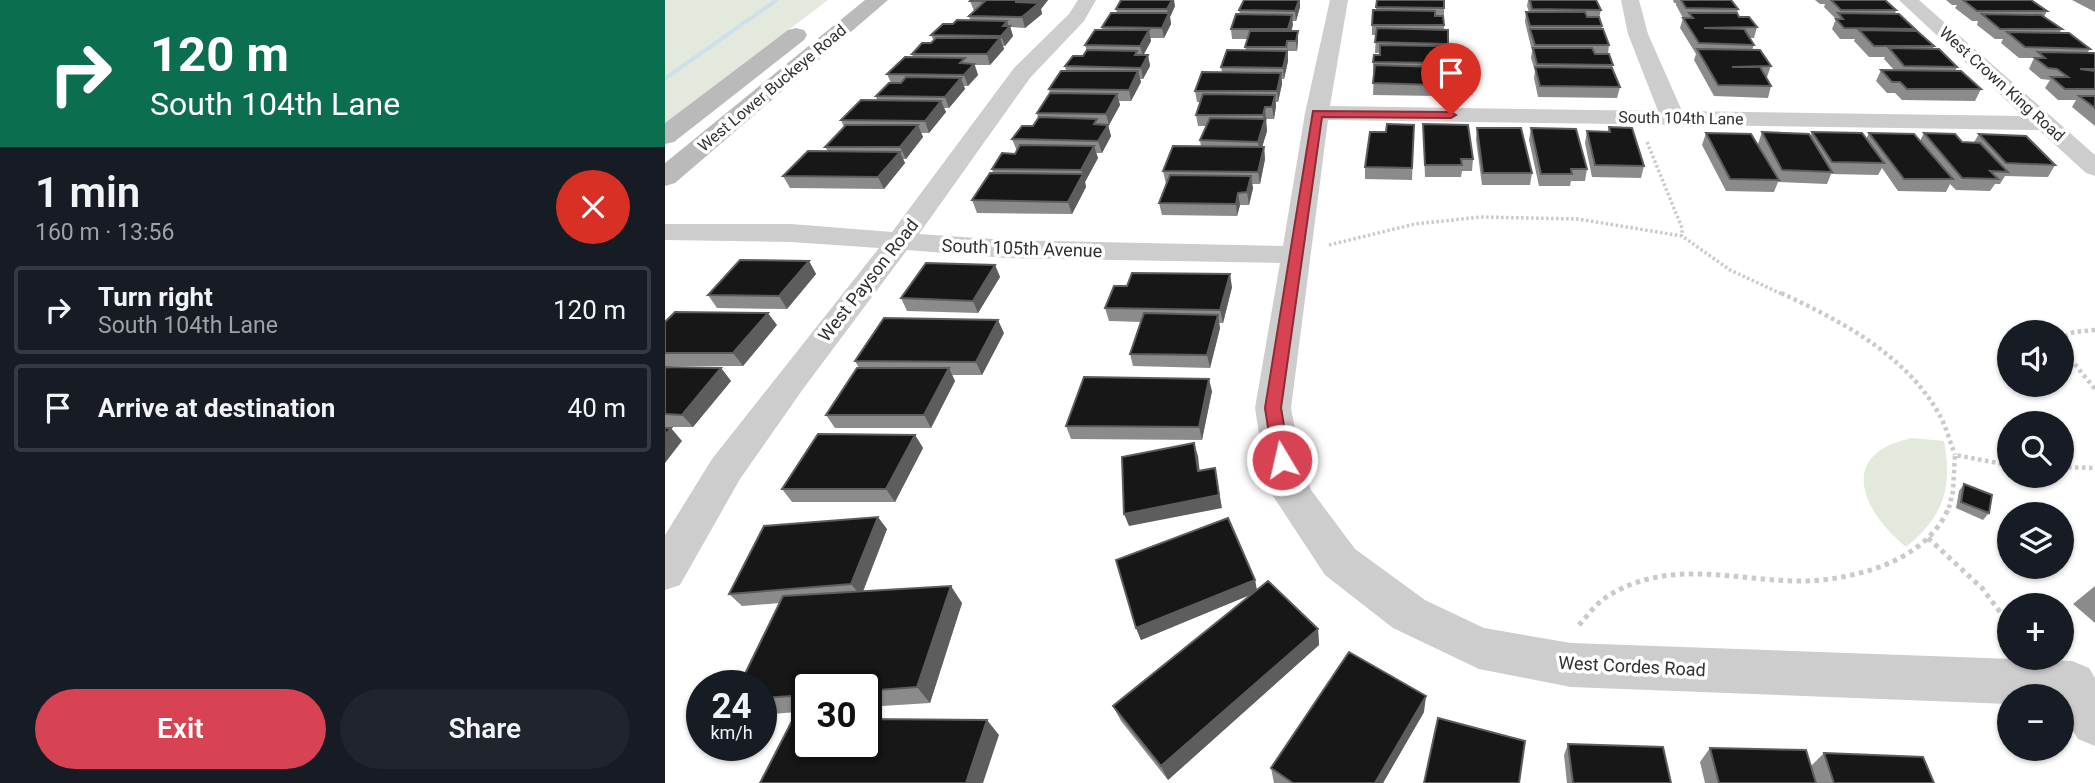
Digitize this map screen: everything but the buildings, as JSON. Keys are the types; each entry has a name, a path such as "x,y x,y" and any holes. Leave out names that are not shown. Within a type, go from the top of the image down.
{"main road":[{"name":"West Lower Buckeye Road","path":"665,177 878,0"},
{"name":"West Lower Buckeye Road","path":"665,136 811,24"}],"street":[{"name":"West Payson Road","path":"665,572 726,469 898,243 1022,73 1077,16 1087,0"},
{"name":"West Cordes Road","path":"1339,0 1317,113 1273,408 1282,460 1293,496 1340,562 1409,614 1479,648 1571,665 2083,703"},
{"path":"1630,0 1638,34 1673,118"},
{"name":"West Crown King Road","path":"1908,0 2095,167"},
{"name":"South 104th Lane","path":"1317,113 2046,123"},
{"name":"South 105th Avenue","path":"665,232 791,233 1007,249 1297,242"}],"path":[{"path":"1638,117 1682,228 1682,236"},
{"path":"1297,242 1329,229 1326,246 1415,225 1481,217 1577,219 1682,236 1730,270 1833,317 1882,350 1906,372 1939,414 1955,455 1951,504 1944,520 1929,538 1912,552 1890,563 1831,580 1803,581 1733,574 1693,574 1631,587 1606,598 1570,636 1571,665"},
{"path":"2095,330 2074,332 2065,336 2064,344 2064,351 2095,389"},
{"path":"1955,455 1997,464"},
{"path":"2074,467 2095,468"},
{"path":"1929,538 1973,577 1997,606"}],"shaded area":[{"path":"665,0 828,0 665,124"},
{"path":"1912,438 1944,441 1947,474 1946,488 1937,513 1919,536 1906,547 1878,517 1864,485 1865,470 1873,457 1888,446"}],"waterway":[{"path":"665,79 777,0"}],"route":[{"path":"1282,460 1273,408 1317,113 1451,115"}]}
